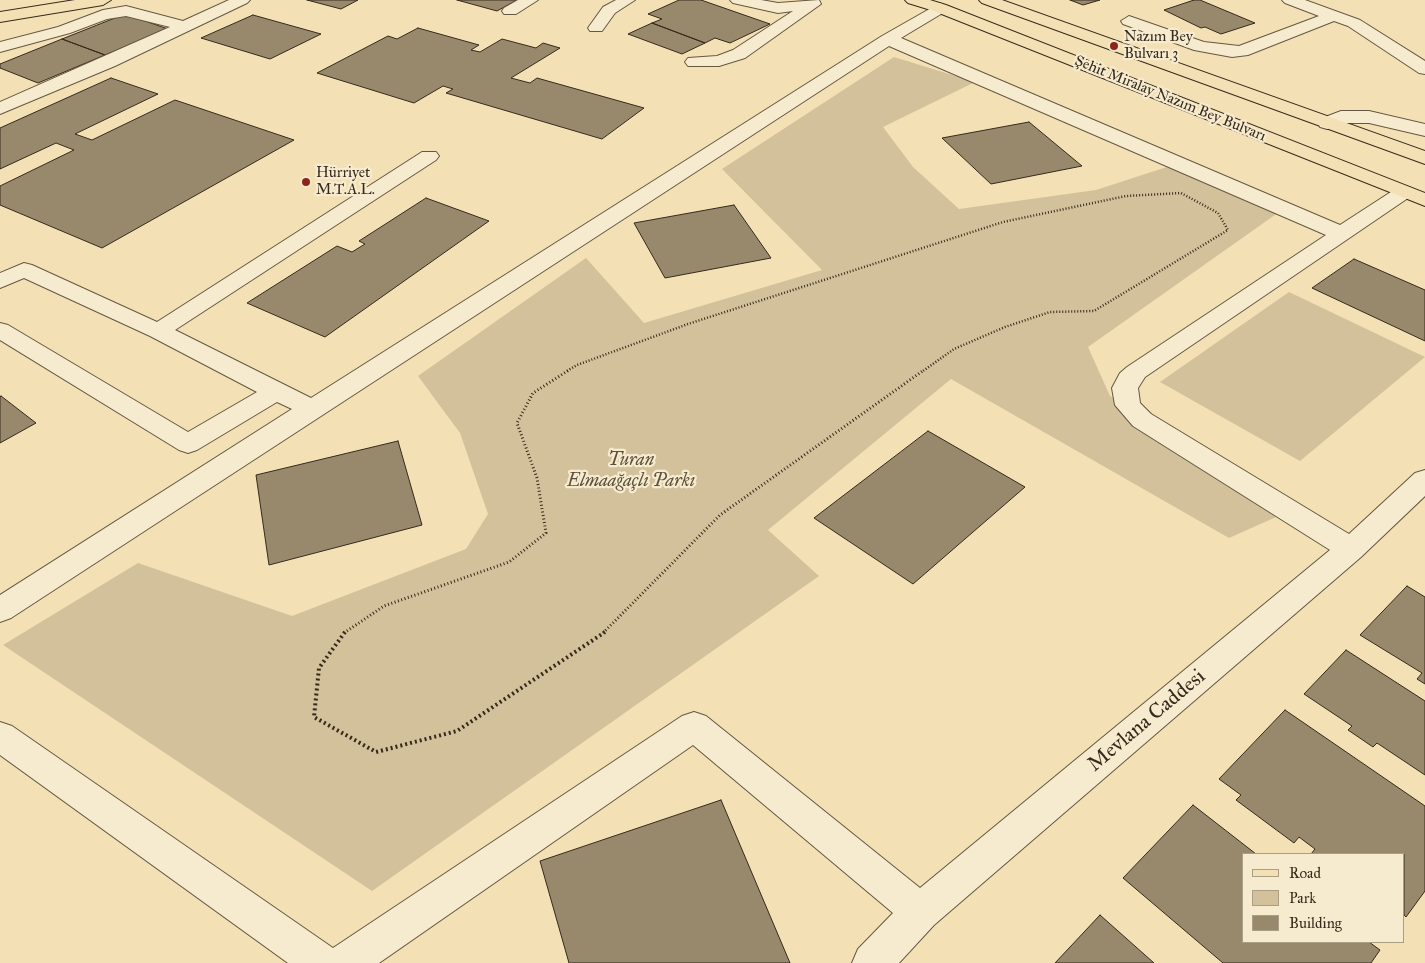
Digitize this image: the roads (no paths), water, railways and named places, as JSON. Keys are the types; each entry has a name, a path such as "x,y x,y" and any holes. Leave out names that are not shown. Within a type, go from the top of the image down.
{"main road":[{"path":"0,2 10,0"},
{"path":"0,17 103,0"},
{"name":"Şehit Miralay Nazım Bey Bulvarı","path":"913,0 940,8 1414,196"},
{"name":"Şehit Miralay Nazım Bey Bulvarı","path":"987,0 1425,158"}],"street":[{"path":"0,109 242,0"},
{"path":"510,11 530,0"},
{"path":"596,28 609,10 627,0"},
{"path":"738,0 778,8 816,2"},
{"path":"1290,0 1354,23 1425,69"},
{"path":"694,62 719,61 739,54 816,2"},
{"path":"0,610 314,410 888,39 940,8"},
{"path":"0,47 64,30 103,15 126,11 154,17 185,27"},
{"path":"1130,21 1200,46 1232,52 1242,51 1335,15"},
{"path":"888,39 1342,234"},
{"path":"1327,123 1341,117 1369,117 1425,130"},
{"path":"158,331 429,156"},
{"path":"1352,548 1142,420 1128,405 1125,388 1129,379 1136,372 1342,234 1414,196"},
{"path":"0,282 24,270 158,331 314,410"},
{"path":"0,330 188,444 277,391"},
{"name":"Mevlana Caddesi","path":"872,963 920,912 1352,548 1425,480"},
{"path":"345,963 694,726 920,912"},
{"path":"0,736 321,963"}],"place":[{"name":"Nazım Bey Bulvarı 3","path":"1114,46"},
{"name":"Hürriyet M.T.A.L.","path":"306,182"}],"park label":[{"name":"Turan Elmaağaçlı Parkı","path":"631,471"}]}
